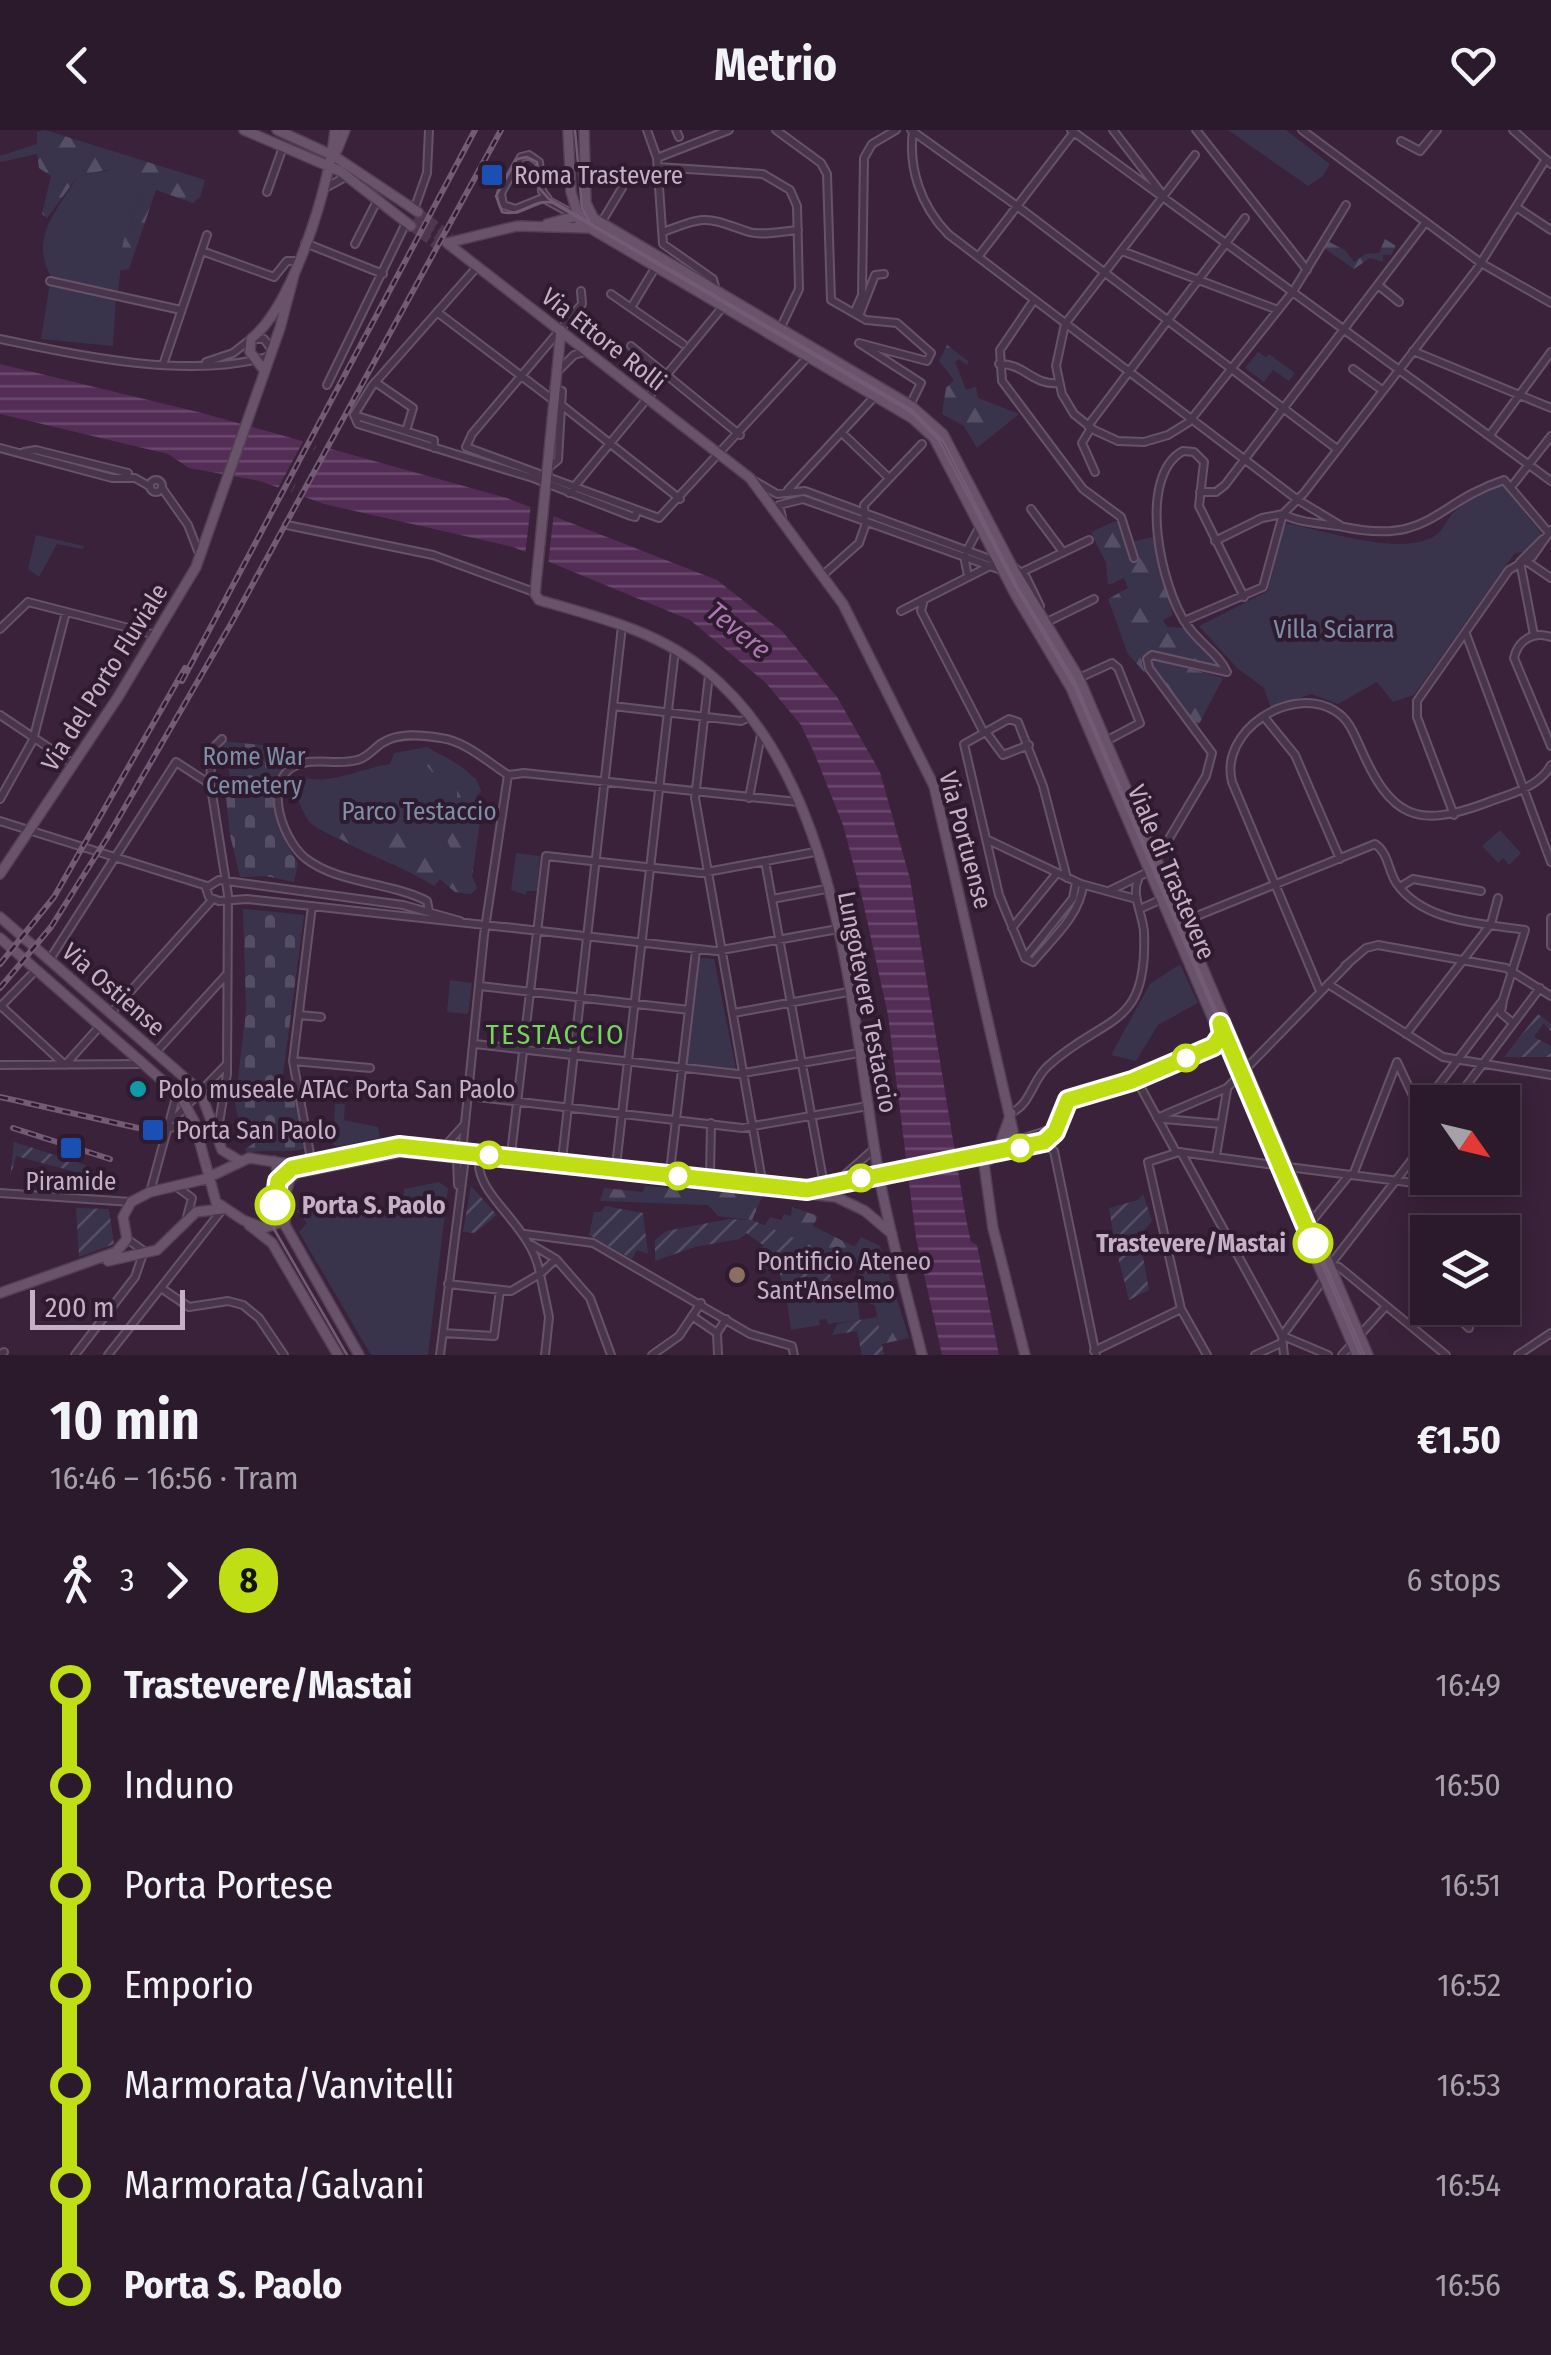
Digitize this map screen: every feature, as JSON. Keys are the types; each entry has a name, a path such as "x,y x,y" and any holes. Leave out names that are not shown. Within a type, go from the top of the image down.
{"main road":[{"path":"244,130 310,157 333,156"},
{"path":"276,130 333,156 412,218"},
{"path":"264,372 250,352 251,339 274,317 294,275 340,130"},
{"path":"568,130 576,216"},
{"path":"584,130 586,200 595,224 655,268 910,405 941,431 1001,566 1045,620 1074,680"},
{"path":"333,156 347,176 378,200 400,209"},
{"path":"547,224 564,209 572,192"},
{"path":"576,216 586,200"},
{"path":"547,224 576,216 595,224 780,329 932,435 1001,566 1074,680"},
{"path":"462,255 452,242 510,227 595,224"},
{"name":"Via Ettore Rolli","path":"452,242 462,255 720,454"},
{"name":"Via del Porto Fluviale","path":"0,874 156,635 201,557 272,353 294,275"},
{"path":"534,592 560,330"},
{"name":"Via Portuense","path":"720,454 768,495 850,616 933,782 1010,1113"},
{"name":"Lungotevere Testaccio","path":"534,592 540,600 622,625 675,649 710,674 764,732 798,802 838,929 875,1148 922,1355"},
{"name":"Viale di Trastevere","path":"1074,680 1106,740 1156,860 1223,1044 1242,1074 1312,1221 1330,1265 1349,1348"},
{"name":"Viale di Trastevere","path":"1074,680 1162,899 1228,1026 1276,1165 1349,1348"},
{"path":"1150,871 1156,860"},
{"name":"Via Ostiense","path":"0,917 201,1092"},
{"name":"Via Ostiense","path":"0,938 177,1093 194,1121 211,1176"},
{"path":"1223,1044 1228,1026"},
{"path":"201,1092 227,1156 240,1161"},
{"path":"1010,1113 984,1164 993,1230 1023,1355"},
{"path":"0,1296 116,1252 128,1239 123,1220 131,1202 150,1192 211,1176 240,1161 264,1157 287,1164 400,1142 445,1146 479,1161 819,1192 859,1207 892,1234"},
{"path":"819,1192 836,1183 994,1148"},
{"path":"360,1355 284,1221 286,1192 295,1174 402,1152 461,1152 670,1171 763,1187"},
{"path":"274,1161 286,1192"},
{"path":"1276,1165 1288,1167"},
{"path":"211,1176 213,1197 222,1209 266,1228 284,1221"},
{"path":"0,1296 160,1248 197,1212 222,1209"},
{"path":"243,1220 273,1244 338,1355"},
{"path":"1349,1348 1357,1355"},
{"path":"1349,1348 1368,1355"}],"street":[{"path":"327,384 412,218 426,172 429,130"},
{"path":"570,490 720,306 712,278 666,249 658,163 647,130"},
{"path":"658,163 729,130"},
{"path":"776,130 825,169 828,294 832,302 857,315 897,324 930,350 932,358 927,361 858,342 920,382 910,405"},
{"path":"857,315 862,295 864,158 872,144 896,130"},
{"path":"912,130 1336,449"},
{"path":"912,130 914,165 922,198 943,229 1298,500 1343,527"},
{"path":"1113,130 1163,196"},
{"path":"1196,130 1307,270"},
{"path":"1302,130 1480,263 1551,304"},
{"path":"1401,141 1420,152 1436,130"},
{"path":"1184,621 1244,597 1266,582 1283,514 1298,500 1480,263 1548,162 1513,130"},
{"path":"978,257 1072,131 1551,481"},
{"path":"267,192 283,147"},
{"path":"542,189 536,198 514,209 500,200 521,157 528,155 539,162 542,189 548,200"},
{"path":"1195,155 1066,324 1056,357 1059,382 1068,406 1090,427 1114,440 1139,442 1170,434 1191,419 1294,290 1346,205"},
{"path":"658,163 777,178 795,198 798,293 780,329"},
{"path":"1128,173 1137,173 1140,166"},
{"path":"320,191 347,176"},
{"path":"595,224 622,188"},
{"path":"536,198 548,200 576,216"},
{"path":"355,244 378,200"},
{"path":"1516,207 1551,230"},
{"path":"1095,472 1082,443 1090,427 1246,218"},
{"path":"663,232 704,219 730,222 752,233 798,230"},
{"path":"1200,492 1219,491 1245,460 1425,223"},
{"path":"163,365 207,235"},
{"path":"304,243 383,274"},
{"path":"202,251 277,277 287,260 299,261"},
{"path":"1122,251 1278,310"},
{"path":"354,415 376,382 477,266"},
{"path":"632,306 655,268"},
{"path":"857,315 875,275 884,274"},
{"path":"50,281 181,310"},
{"path":"1378,285 1400,302"},
{"path":"581,290 584,302 466,447 570,490 637,512 664,518 812,353"},
{"path":"611,294 683,344"},
{"path":"1034,300 1004,341 999,364 1008,390 1083,489 1121,517 1134,558"},
{"path":"437,312 521,376 553,394 563,393 558,460 546,477"},
{"path":"0,339 163,365 200,364 256,358 272,353 264,340 251,339 229,355 200,364"},
{"path":"631,346 740,435"},
{"path":"1413,350 1551,408"},
{"path":"554,376 573,356 588,351"},
{"path":"1490,435 1551,352"},
{"path":"999,364 1015,365 1042,384 1059,382"},
{"path":"1354,369 1382,390"},
{"path":"376,382 412,408 406,431"},
{"path":"786,492 875,396"},
{"path":"564,407 680,499"},
{"path":"354,415 358,424 546,477"},
{"path":"354,415 434,440 434,448"},
{"path":"842,433 889,478"},
{"path":"1512,486 1551,436"},
{"path":"823,575 857,546 863,516 889,478 922,444"},
{"path":"0,448 35,454 112,478 151,483 186,521 201,557"},
{"path":"1156,860 1206,776 1212,753 1148,666 1147,659 1152,655 1222,674 1228,672 1184,621 1167,580 1156,491 1162,469 1182,451 1196,453 1204,464 1198,506 1244,597"},
{"path":"801,477 804,495"},
{"path":"1215,541 1262,518 1283,514 1376,534 1412,529 1499,481 1506,480 1512,486 1549,536 1465,632 1421,694 1416,709 1454,815"},
{"path":"768,495 804,495 1022,572 1088,540"},
{"path":"768,495 780,506 793,536"},
{"path":"780,506 804,495"},
{"path":"1031,509 1062,552"},
{"path":"287,524 434,555 534,592"},
{"path":"968,576 965,553 980,526"},
{"path":"1523,562 1551,578"},
{"path":"1523,562 1534,635"},
{"path":"901,611 923,603 968,576 1001,566"},
{"path":"1022,572 1045,620 1094,599"},
{"path":"0,629 26,602 156,635"},
{"path":"923,603 921,612 985,733 1003,755 1029,745"},
{"path":"0,800 34,738 66,612"},
{"path":"562,1160 622,625"},
{"path":"1465,632 1551,862"},
{"path":"1551,637 1534,635 1518,646 1514,664 1551,746"},
{"path":"616,1166 675,649"},
{"path":"1074,680 1114,663 1140,723 1106,740"},
{"path":"710,674 696,792 763,1187"},
{"path":"1320,991 1229,768 1240,734 1265,718 1303,703 1330,708 1348,723 1377,784 1394,803 1425,818 1454,815 1521,789 1542,779 1551,765"},
{"path":"613,706 741,720 752,716"},
{"path":"0,715 73,764"},
{"path":"1265,718 1297,759 1340,859"},
{"path":"1067,878 1029,745 1014,719 963,745 1011,929 1025,958 1075,903 1080,883"},
{"path":"749,798 758,742 764,732"},
{"path":"425,910 428,901 411,893 326,870 305,857 288,836 278,791 284,776 302,763 360,760 397,737 453,740 508,775 798,802"},
{"path":"217,1135 226,1066 228,900 210,784 212,749 222,739"},
{"path":"50,959 176,762 210,784"},
{"path":"440,1355 484,950 508,775"},
{"path":"0,821 207,886"},
{"path":"985,838 1067,878 1137,900"},
{"path":"1178,924 1378,845 1400,887 1419,909 1525,930 1501,1013 1513,1023"},
{"path":"511,1154 534,931 546,856 707,872 815,852"},
{"path":"766,861 810,1116 819,1192"},
{"path":"1108,891 1150,871"},
{"path":"1011,929 1057,873"},
{"path":"1400,887 1412,879 1481,891"},
{"path":"207,886 215,880 425,910 487,928 696,950 722,950 838,929"},
{"path":"1010,1113 1023,1106 1047,1067 1113,1024 1134,999 1144,968 1138,880"},
{"path":"207,886 212,900"},
{"path":"772,899 826,888"},
{"path":"1406,1034 1491,924 1498,898"},
{"path":"1142,908 1162,899"},
{"path":"110,1013 212,900 460,921"},
{"path":"311,1160 293,1061 312,906"},
{"path":"402,917 425,910"},
{"path":"1551,922 1551,946"},
{"path":"1158,1118 1227,1088 1366,948 1377,945 1512,970 1551,996"},
{"path":"670,1171 696,950"},
{"path":"36,970 1,1006 66,1065"},
{"path":"156,1052 226,974"},
{"path":"1328,984 1443,1058 1551,1075"},
{"path":"480,986 689,1010"},
{"path":"1467,1085 1540,988"},
{"path":"734,1012 848,992"},
{"path":"1438,1085 1503,1000"},
{"path":"299,1015 321,1017"},
{"path":"66,1065 100,1026"},
{"path":"474,1044 744,1074 859,1053"},
{"path":"1044,1145 1059,1126 1070,1100 1133,1083 1223,1044"},
{"path":"293,1061 370,1068"},
{"path":"1312,1221 1351,1175 1397,1062 1410,1091"},
{"path":"0,1065 144,1064"},
{"path":"170,1129 226,1066"},
{"path":"1133,1083 1141,1088 1178,1152 1281,1339 1284,1355"},
{"path":"1216,1156 1227,1088"},
{"path":"150,1192 177,1093"},
{"path":"469,1096 754,1126 868,1106"},
{"path":"1158,1118 1221,1124"},
{"path":"170,1129 194,1121"},
{"path":"710,1176 711,1124"},
{"path":"445,1146 464,1126"},
{"path":"994,1148 1045,1135 1059,1126"},
{"path":"994,1148 1044,1145 1053,1150 1095,1353 1181,1310"},
{"path":"836,1183 875,1148"},
{"path":"1208,1355 1181,1310 1148,1162 1178,1152 1276,1165"},
{"path":"458,1186 479,1161"},
{"path":"479,1161 482,1182 532,1245 549,1317 546,1355"},
{"path":"1330,1265 1410,1163"},
{"path":"1288,1167 1410,1183"},
{"path":"177,1187 190,1194 193,1204 182,1228"},
{"path":"0,1193 131,1202"},
{"path":"108,1355 222,1209"},
{"path":"525,1234 591,1242 752,1336 793,1350"},
{"path":"75,1355 135,1277 144,1251 128,1239"},
{"path":"532,1245 556,1259 588,1294 610,1355"},
{"path":"448,1284 500,1290 522,1288 556,1259"},
{"path":"1330,1265 1339,1266 1449,1355"},
{"path":"1255,1355 1281,1339 1324,1278"},
{"path":"162,1288 192,1308 228,1302 246,1306 284,1355"},
{"path":"442,1333 494,1336 500,1290"},
{"path":"652,1355 677,1337 701,1303"},
{"path":"1349,1348 1386,1306"},
{"path":"692,1316 717,1333"},
{"path":"718,1355 717,1333 726,1320"},
{"path":"1465,1325 1469,1328"},
{"path":"1518,1355 1551,1333"},
{"path":"1281,1339 1328,1355"}],"green space":[{"path":"45,130 205,180 200,197 193,203 156,190 129,269 117,271 124,239 144,192 125,171 78,176 47,218 42,214 51,176 39,168 37,154 0,162 0,156 37,144 37,132"},
{"path":"1228,130 1286,130 1330,164 1322,177 1308,186"},
{"path":"122,168 137,175 144,192 124,239 118,293 51,277 45,263 44,237 78,176"},
{"path":"1385,239 1396,246 1391,255 1383,255 1383,262 1370,258 1354,269 1324,248 1329,242 1345,250 1354,262 1365,254 1379,253"},
{"path":"50,283 116,297 113,346 41,339"},
{"path":"947,345 968,361 967,365 959,359 955,362 966,390 976,387 978,398 1019,414 977,448 964,426 942,414 946,388 954,380 939,361"},
{"path":"1258,352 1266,357 1269,354 1295,373 1289,381 1273,370 1264,382 1245,368"},
{"name":"Villa Sciarra","path":"1502,484 1541,533 1524,552 1515,553 1414,695 1393,702 1377,682 1338,704 1311,694 1271,708 1264,688 1237,668 1199,626 1268,591 1284,523 1384,543 1421,541 1436,535 1460,507"},
{"path":"1118,520 1126,543 1153,537 1173,615 1163,620 1167,627 1185,628 1224,670 1150,652 1142,663 1145,673 1128,654 1108,599 1128,588 1124,578 1108,585 1106,563 1091,532"},
{"path":"36,535 84,546 83,549 57,544 39,577 28,569"},
{"path":"1152,658 1223,678 1198,726 1150,663"},
{"name":"Rome War Cemetery","path":"222,741 302,749 301,759 287,768 275,793 279,822 298,863 294,882 266,876 240,877 230,835 226,797 230,776"},
{"name":"Parco Testaccio","path":"427,747 465,770 481,791 476,796 480,820 472,876 477,888 471,894 455,892 440,879 434,886 314,826 294,793 301,775 319,780 343,776 390,764 394,753"},
{"path":"445,757 476,779 481,791 476,796 480,820 472,876 477,888 471,894 455,892 440,879 434,886 328,829 336,825 335,811 354,811 359,801 390,809 398,834 440,867 424,847 439,851 452,869 443,870 451,877 457,875 458,864 440,825 457,823 457,786 441,768 452,773 453,769 443,764 437,769 438,779 427,766 432,759"},
{"path":"1500,830 1521,853 1509,865 1503,858 1498,863 1482,846"},
{"path":"516,853 540,856 537,891 527,891 526,895 511,890"},
{"path":"243,909 304,915 281,1090 297,1102 304,1149 247,1153 245,1149 257,1141 246,1122 240,1125 235,1104 246,1010"},
{"path":"700,958 714,959 736,1069 686,1064"},
{"path":"1180,964 1198,1003 1158,1025 1136,1061 1111,1055 1150,984"},
{"path":"450,980 472,983 468,1014 447,1012"},
{"path":"1538,1014 1551,1024 1551,1032 1544,1023 1534,1037 1551,1046 1551,1057 1504,1057"},
{"path":"335,1104 345,1104 344,1120 378,1127 380,1138 337,1147 333,1144"},
{"path":"14,1142 86,1165 85,1170 99,1174 98,1178 16,1156 10,1178"},
{"path":"439,1182 448,1188 428,1355 371,1355 299,1232 307,1223 296,1211 330,1202 335,1216 403,1204 404,1189"},
{"path":"471,1186 497,1215 475,1233 463,1232"},
{"path":"645,1186 763,1195 752,1220 718,1216 708,1205 600,1201 604,1188 643,1192"},
{"path":"1143,1194 1152,1221 1143,1232 1114,1238 1109,1208 1138,1200"},
{"path":"605,1206 643,1213 648,1254 637,1250 632,1259 589,1235 594,1212 601,1212"},
{"path":"792,1207 818,1216 813,1226 855,1247 861,1237 880,1246 909,1338 882,1344 875,1305 870,1304 868,1290 859,1285 860,1263 831,1266 828,1258 764,1227 770,1217 781,1220 784,1214 791,1216"},
{"path":"76,1208 109,1209 114,1244 79,1257"},
{"path":"729,1219 752,1220 824,1251 832,1281 784,1288 778,1266 762,1270 763,1245 746,1233 739,1239 695,1247 655,1261 655,1240 666,1231"},
{"path":"1142,1252 1149,1290 1129,1300 1118,1257"},
{"path":"803,1286 804,1291 820,1288 822,1297 826,1290 845,1287 847,1298 857,1298 860,1320 828,1324 826,1319 819,1320 820,1325 791,1330 785,1288"},
{"path":"877,1317 884,1355 862,1355 857,1331 832,1335 837,1324"}],"water":[{"name":"Tevere","path":"0,364 202,413 507,498 717,580 782,631 837,697 880,772 910,879 966,1219 971,1242 977,1245 999,1355 942,1355 916,1238 888,1015 861,893 843,825 815,755 801,725 766,683 690,620 513,547 324,504 260,481 189,468 168,454 0,414"}],"pier":[{"path":"306,436 318,440 311,455 320,440 330,443 300,500 290,497 297,481 288,496 276,492"},
{"path":"531,504 554,512 548,565 525,556"}],"tunnel":[{"path":"418,212 451,237"},
{"path":"414,219 447,243"},
{"path":"411,226 443,250"}],"tram line":[{"path":"575,130 582,208 592,226"},
{"path":"1361,1355 1075,687 1014,584 939,440 911,412 553,203 502,212 496,196 517,159 527,157 537,162 540,189 549,199 912,410 943,441 1017,586 1074,680 1364,1355"},
{"name":"8","path":"275,1205 278,1181 292,1168 407,1146 818,1189 1044,1142 1055,1132 1068,1100 1132,1081 1214,1046 1222,1034 1220,1023 1313,1243"},
{"path":"961,1163 1042,1150 1056,1135 1070,1102 1143,1083 1213,1052 1223,1045 1225,1031"},
{"path":"347,1355 274,1229 278,1181 299,1165 399,1146 807,1190 973,1157"}],"railway":[{"path":"182,681 475,130"},
{"path":"0,988 51,927 107,838 232,622 501,130"},
{"path":"0,964 54,897 185,668"},
{"path":"0,1097 138,1128"},
{"path":"13,1128 110,1159"}],"place":[{"name":"Roma Trastevere","path":"492,175"},
{"name":"Polo museale ATAC Porta San Paolo","path":"138,1089"},
{"name":"Porta San Paolo","path":"153,1130"},
{"name":"Piramide","path":"71,1148"},
{"name":"Porta S. Paolo","path":"275,1205"},
{"name":"Trastevere/Mastai","path":"1313,1243"},
{"name":"Pontificio Ateneo Sant'Anselmo","path":"737,1275"}],"district":[{"name":"TESTACCIO","path":"556,1034"}]}
